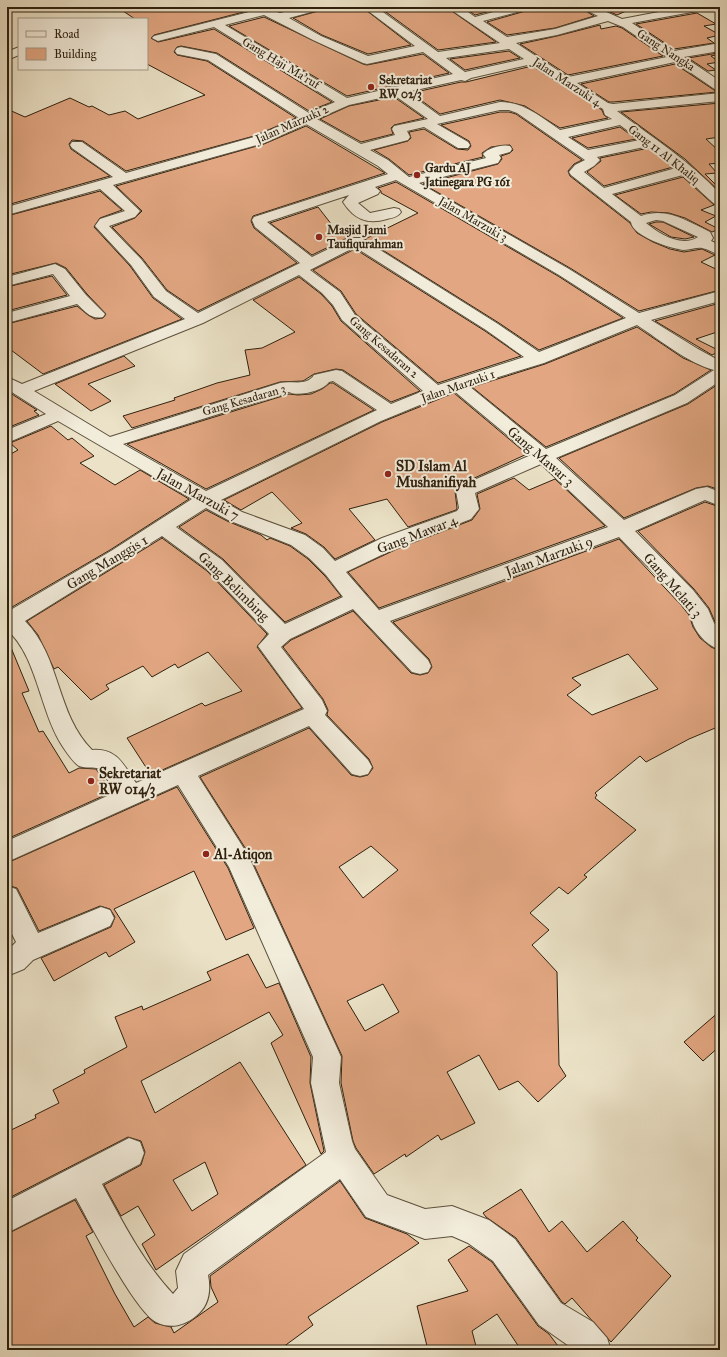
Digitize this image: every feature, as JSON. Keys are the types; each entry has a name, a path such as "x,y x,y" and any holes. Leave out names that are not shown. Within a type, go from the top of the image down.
{"street":[{"path":"279,17 318,7"},
{"path":"369,7 465,77"},
{"path":"456,9 470,7"},
{"path":"475,20 525,7"},
{"name":"Gang Nangka","path":"586,7 622,22 677,56 720,87"},
{"path":"622,22 703,7"},
{"path":"158,38 216,24 260,9 279,17 317,38 368,60 424,48"},
{"name":"Jalan Marzuki 4","path":"456,9 475,20 604,106 608,107 720,97"},
{"path":"435,56 508,43 557,32 580,24 610,17"},
{"name":"Gang Haji Ma'ruf","path":"216,24 345,102"},
{"path":"567,81 720,47"},
{"path":"7,56 18,51"},
{"name":"Jalan Marzuki 3","path":"181,51 212,56 308,118 383,163 403,179 564,272 692,353 712,364 720,366"},
{"name":"Jalan Marzuki 2","path":"7,211 123,177 259,140 345,102 396,90 465,77 534,60"},
{"path":"396,90 415,105 426,109 432,121 463,145"},
{"path":"359,149 401,138 404,136 399,129 507,105 522,110 593,161 581,166 576,172 624,211 639,221 638,224 642,227 673,244 688,247 701,242 706,238 705,236 666,217 655,216 639,221"},
{"name":"Gang 11 Al Khaliq","path":"608,107 610,112 651,142 706,187 720,203"},
{"path":"557,135 623,121"},
{"path":"586,155 651,142"},
{"path":"77,145 123,177"},
{"path":"394,212 371,219 367,218 350,202 356,198 403,179 493,160 494,158 490,154 505,149"},
{"path":"602,193 685,170"},
{"name":"Gang Kesadaran 2","path":"403,179 259,220 260,224 334,295 345,308 348,317 435,392"},
{"path":"102,183 132,211 130,214 105,222 102,226 104,229 136,262 160,294 197,320"},
{"path":"13,387 197,320 356,241 492,327 534,357"},
{"path":"701,242 720,250"},
{"path":"8,282 55,269 60,272 80,298 97,314"},
{"name":"Jalan Marzuki 1","path":"206,500 296,454 390,410 435,392 458,386 639,319 720,296"},
{"path":"7,318 80,298"},
{"path":"543,456 681,399 720,373"},
{"name":"Gang Kesadaran 3","path":"109,443 286,387 291,386 298,390 305,389 320,382 320,379 331,374 342,378 390,410"},
{"name":"Gang Mawar 3","path":"458,386 543,456 622,529"},
{"name":"Jalan Marzuki 7","path":"13,387 58,415 235,516 298,540 316,553 333,570 356,599 420,666"},
{"path":"7,437 58,415"},
{"name":"Gang Mawar 4","path":"333,570 390,543 464,515 469,509 466,490 543,456"},
{"name":"Jalan Marzuki 9","path":"375,619 622,529 703,493 708,493 720,500"},
{"name":"Gang Manggis 1","path":"9,621 164,528 206,500"},
{"name":"Gang Belimbing","path":"164,528 215,565 282,634"},
{"name":"Gang Melati 3","path":"622,529 686,595 701,614 706,628 720,642"},
{"path":"7,852 312,715 316,711 314,706 269,648 271,643 282,634 356,599"},
{"path":"9,621 31,642 65,730 78,749 87,759 101,757 105,759 132,795"},
{"path":"312,715 360,767"},
{"path":"183,772 239,862 327,1057 325,1083 337,1141 343,1158 377,1206 425,1224 452,1221 478,1231 504,1250 550,1314 582,1334 595,1350"},
{"path":"7,897 29,942 16,958"},
{"path":"16,958 101,918"},
{"path":"7,1218 129,1153"},
{"path":"82,1178 108,1226 135,1270 156,1300 169,1311 182,1307 192,1296 194,1290 191,1273 194,1264 343,1158"}],"building":[{"path":"117,7 263,7 154,35 151,38 158,42 214,29 332,102 309,111 217,53 181,46 177,47 174,52 177,55 207,61 296,118 254,136 126,171 83,141 72,140 69,144 71,149 110,176 7,205 7,109 25,117 70,98 89,107 92,106 109,115 125,111 138,119 205,95 148,65 148,18 134,18"},
{"path":"267,7 299,7 280,11"},
{"path":"326,7 362,7 411,45 368,54 322,35 293,18 322,10"},
{"path":"379,7 446,7 496,42 438,50"},
{"path":"464,7 506,7 475,15"},
{"path":"532,7 579,7 594,16 555,28 507,35 487,22 529,10"},
{"path":"599,7 635,7 617,15"},
{"path":"697,13 716,24 704,26 720,35 707,38 714,43 674,49 636,24"},
{"path":"264,17 363,64 367,65 423,54 449,73 347,96 229,26"},
{"path":"600,25 601,29 616,26 622,28 663,56 568,75 520,44 557,36"},
{"path":"509,51 520,58 465,70 450,59"},
{"path":"718,53 720,54 711,56 719,62 707,64 716,70 708,71 688,58"},
{"path":"675,64 717,92 609,102 581,84"},
{"path":"532,66 602,110 604,115 608,118 560,128 525,106 500,100 440,114 411,93 466,82"},
{"path":"394,97 424,118 394,125 391,128 393,134 361,142 320,119 349,106"},
{"path":"720,103 720,137 706,139 720,152 720,163 709,164 717,173 705,174 720,189 720,192 685,159 621,112"},
{"path":"500,112 516,114 582,160 574,164 568,171 570,176 630,223 637,233 670,249 684,252 702,249 715,255 701,262 720,271 720,290 639,311 570,268 423,184 498,164 502,159 501,156 510,153 513,150 510,145 491,147 482,153 483,157 409,175 389,159 374,150 408,141 411,138 409,132 424,129 457,149 468,150 471,146 469,141 441,125"},
{"path":"306,126 385,173 253,216 251,221 254,228 297,263 198,311 167,290 142,258 112,227 135,218 142,211 116,186 264,144"},
{"path":"620,127 636,139 588,148 572,138"},
{"path":"649,148 673,167 604,186 587,172 601,161 600,158"},
{"path":"683,177 714,205 701,210 716,216 705,222 719,229 712,232 685,218 669,213 651,212 641,214 615,195"},
{"path":"396,182 558,276 623,318 539,350 499,323 365,239 418,213 381,193 378,188"},
{"path":"100,191 122,210 100,218 94,227 130,266 153,298 182,319 43,374 7,347 7,324 77,306 95,319 103,318 106,314 87,294 66,268 56,263 7,275 7,216"},
{"name":"Masjid Jami Taufiqurahman","path":"318,207 339,234 346,233 349,237 312,255 270,223"},
{"path":"663,222 694,237 685,239 671,237 649,224"},
{"path":"355,249 485,331 521,356 438,383 356,314 341,291 313,270"},
{"path":"52,276 67,295 7,311 7,287"},
{"path":"299,277 321,294 332,306 341,321 420,391 391,402 343,370 336,369 314,374 303,381 280,382 132,428 123,416 175,400 174,398 217,383 250,375 245,350 262,348 295,332 253,300"},
{"path":"720,303 720,331 696,339 720,351 712,355 655,321"},
{"path":"637,327 683,358 711,370 674,394 546,447 472,387 545,364"},
{"path":"124,356 135,366 88,384 111,401 91,411 55,384"},
{"path":"330,383 333,383 374,410 206,489 127,444 289,394 311,394"},
{"path":"720,383 720,490 708,486 696,488 624,518 559,458 688,404"},
{"path":"7,391 37,410 34,411 39,415 7,428"},
{"path":"454,393 527,454 457,486 455,491 456,510 408,527 387,499 349,509 375,540 335,559 324,547 306,534 291,528 302,523 272,492 241,510 224,500 382,422"},
{"path":"51,426 68,440 72,438 94,456 80,463 115,485 140,470 189,499 110,550 7,610 7,456 18,450 10,443"},
{"path":"514,478 529,490 555,479 605,526 379,608 348,572 397,549 472,520 480,509 477,494"},
{"path":"705,502 720,507 720,628 715,622 709,608 694,589 638,531"},
{"path":"206,510 227,521 261,535 267,540 270,538 290,546 308,559 325,576 341,596 285,622 223,559 179,527"},
{"path":"162,538 207,571 267,634 257,647 302,708 151,775 127,738 202,703 205,706 242,691 208,652 178,668 175,664 152,677 143,666 106,685 109,689 91,700 58,667 54,669 38,635 27,621"},
{"path":"619,539 681,605 689,615 693,627 700,638 711,647 720,651 720,726 689,739 646,762 640,756 595,793 597,795 595,798 636,830 584,875 587,877 568,894 559,887 530,913 549,930 532,945 557,972 559,1065 566,1076 538,1102 518,1081 499,1090 479,1055 447,1072 475,1123 441,1140 438,1135 406,1157 405,1154 374,1174 356,1148 353,1141 341,1083 342,1056 249,854 200,777 309,728 351,775 360,777 368,775 373,768 369,759 327,715 328,710 323,699 283,647 291,640 353,611 411,673 420,675 428,673 432,667 429,659 393,622","holes":["628,654 658,689 592,715 567,695 581,685 572,678","371,846 398,870 363,898 339,867","383,984 399,1012 365,1031 347,1001"]},
{"path":"7,638 29,691 22,693 39,732 43,731 69,773 79,768 96,769 112,792 7,839"},
{"path":"177,787 228,868 254,928 226,940 194,871 114,909 135,942 109,957 106,952 54,981 41,958 111,927 115,917 110,909 100,906 39,931 17,888 7,885 7,863"},
{"path":"248,954 266,988 279,983 311,1057 310,1083 324,1151 321,1154 271,1043 283,1035 269,1012 141,1081 155,1113 240,1062 306,1165 156,1270 142,1244 155,1235 138,1206 121,1216 104,1185 141,1165 145,1152 141,1141 128,1137 7,1199 7,1132 36,1118 35,1115 59,1103 53,1090 85,1073 84,1070 127,1047 115,1017 142,1006 143,1010 211,980 207,972","holes":["205,1162 218,1194 192,1211 173,1180"]},
{"path":"720,1011 720,1046 703,1061 684,1042"},
{"path":"340,1181 365,1218 407,1234 419,1243 308,1317 313,1325 279,1350 7,1350 7,1234 75,1200 93,1232 86,1236 115,1294 134,1327 148,1317 155,1323 171,1327 174,1333 218,1302 211,1287 210,1276"},
{"path":"521,1189 549,1232 562,1221 587,1252 623,1221 638,1238 636,1240 671,1276 611,1342 572,1298 565,1304 562,1302 516,1238 486,1217 483,1213"},
{"path":"469,1246 492,1262 538,1326 549,1334 561,1350 521,1350 497,1314 472,1331 477,1350 428,1350 417,1306 468,1291 448,1260"}],"place":[{"name":"Sekretariat RW 02/3","path":"371,87"},
{"name":"Gardu AJ Jatinegara PG 161","path":"417,175"},
{"name":"Masjid Jami Taufiqurahman","path":"319,237"},
{"name":"SD Islam Al Mushanifiyah","path":"388,474"},
{"name":"Sekretariat RW 014/3","path":"91,781"},
{"name":"Al-Atiqon","path":"206,854"}]}
